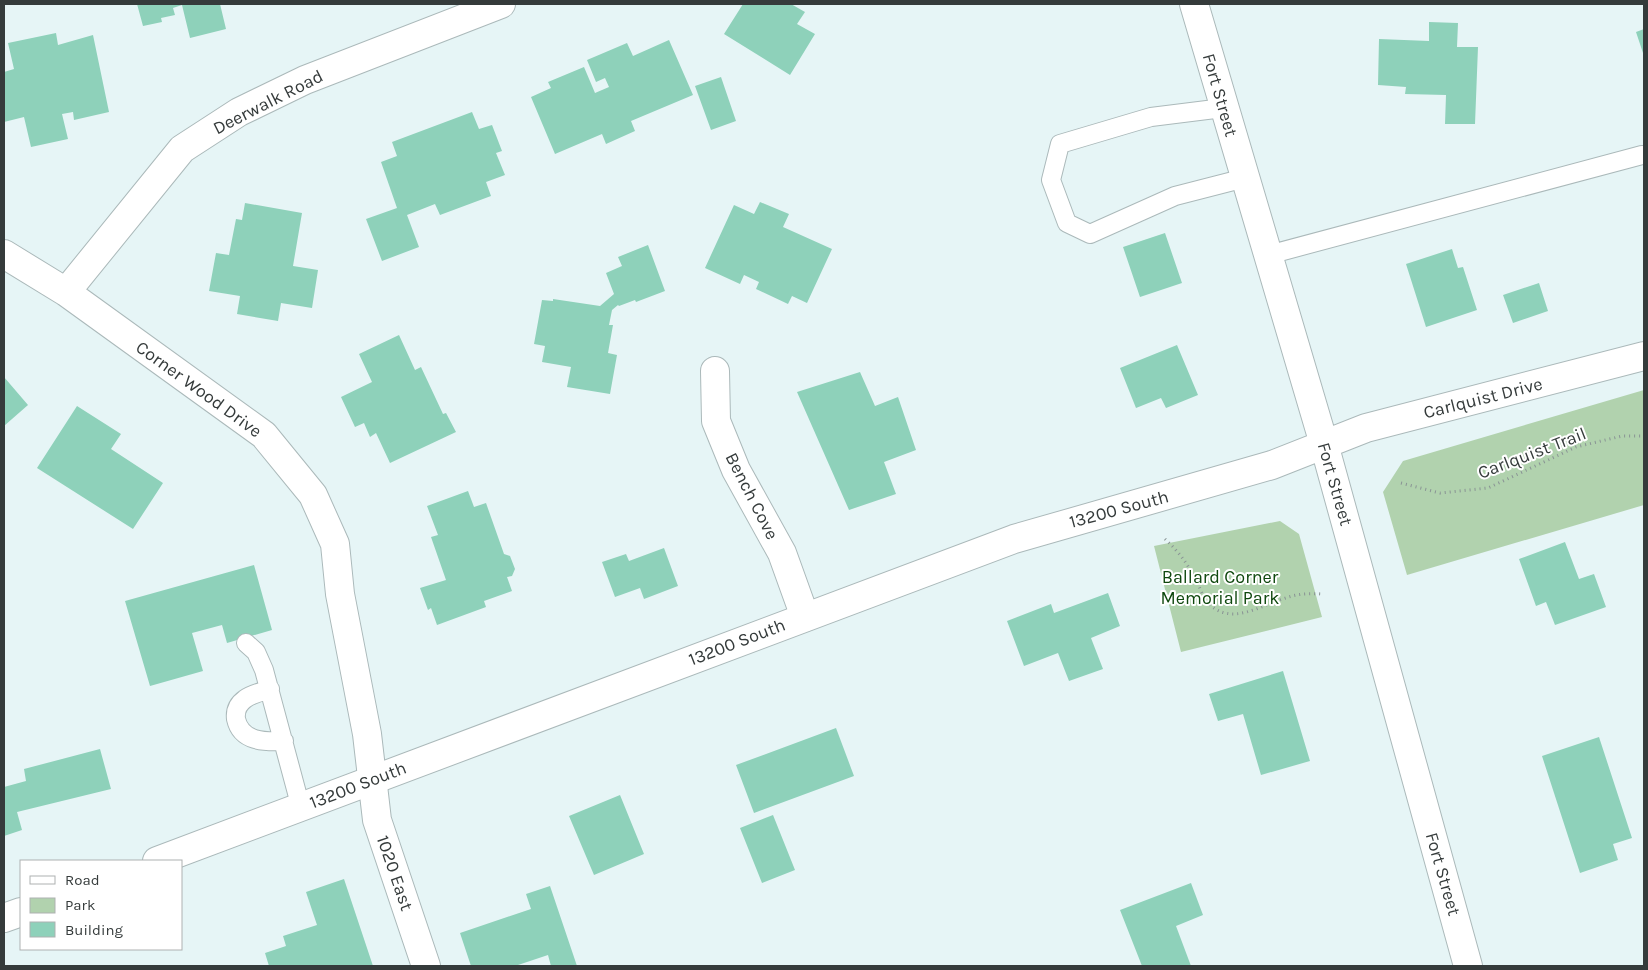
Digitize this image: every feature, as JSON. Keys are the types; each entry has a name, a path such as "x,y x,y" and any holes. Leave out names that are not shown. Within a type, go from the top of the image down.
{"street":[{"name":"Deerwalk Road","path":"66,292 182,148 239,112 305,80 501,4"},
{"name":"Fort Street","path":"1194,4 1223,108 1324,444 1468,966"},
{"name":"Corner Wood Drive","path":"4,254 66,292 264,435 313,495 336,544 340,594 367,734 373,778"},
{"name":"Carlquist Drive","path":"1324,444 1366,428 1644,356"},
{"name":"Bench Cove","path":"715,371 716,421 736,470 782,553 804,617"},
{"name":"13200 South","path":"160,860 301,808 373,778 1014,539 1272,465 1324,444"},
{"name":"1020 East","path":"373,778 377,820 426,966"},
{"path":"4,918 20,912"}],"lane":[{"path":"1223,108 1151,117 1060,144 1051,180 1067,223 1090,234 1175,196 1245,178"},
{"path":"1268,255 1642,155"},
{"path":"246,643 256,652 270,689 301,808"},
{"path":"270,689 242,701 235,713 237,723 249,738 265,742 284,741"}],"path":[{"name":"Carlquist Trail","path":"1401,483 1440,493 1488,488 1576,447 1622,436 1644,436"},
{"path":"1165,539 1182,556 1207,602 1216,609 1233,614 1250,613 1283,598 1308,593 1321,594"}],"green space":[{"path":"1644,390 1644,505 1407,575 1383,492 1403,461"},
{"name":"Ballard Corner Memorial Park","path":"1280,521 1299,534 1322,617 1181,652 1154,546"}],"building":[{"path":"137,4 220,4 226,29 190,38 182,5 173,8 175,15 161,18 162,22 143,26"},
{"path":"743,4 791,4 805,12 797,24 815,34 790,75 724,34"},
{"path":"1429,22 1458,23 1457,47 1478,47 1475,124 1445,124 1446,95 1405,94 1406,87 1378,85 1379,39 1429,41"},
{"path":"1644,29 1644,56 1636,32"},
{"path":"56,33 58,45 93,35 109,112 74,120 73,112 62,114 68,139 31,147 24,117 4,122 4,72 14,69 8,43"},
{"path":"669,40 693,95 631,121 635,131 606,144 602,134 555,154 531,97 551,88 548,82 584,67 595,93 609,87 605,78 596,82 587,60 627,43 633,56"},
{"path":"721,77 736,121 711,130 695,86"},
{"path":"472,112 479,129 492,125 502,151 496,153 505,175 486,182 491,196 440,215 435,204 407,215 419,247 382,261 366,219 397,208 381,162 397,156 392,142"},
{"path":"760,202 789,214 783,227 832,249 807,303 792,296 788,304 756,289 759,282 744,275 740,284 705,268 734,205 754,214"},
{"path":"245,203 302,213 293,266 318,270 312,308 281,303 278,321 237,314 240,296 209,291 216,253 229,255 236,219 242,220"},
{"path":"1165,233 1182,283 1140,297 1123,247"},
{"path":"648,245 665,291 636,302 635,300 618,305 612,310 609,325 613,325 608,353 617,355 610,394 567,387 571,367 542,362 545,346 534,344 542,300 553,301 553,299 600,306 614,294 606,273 622,266 618,257"},
{"path":"1452,249 1458,268 1463,267 1477,310 1426,327 1406,264"},
{"path":"1539,283 1548,311 1513,323 1503,295"},
{"path":"399,335 415,370 421,367 443,414 446,413 456,432 390,463 376,433 370,437 364,423 355,427 341,397 372,382 359,354"},
{"path":"1177,345 1198,395 1166,408 1161,398 1136,408 1120,368"},
{"path":"860,372 875,406 898,397 916,450 884,462 896,494 849,510 797,392"},
{"path":"4,377 28,405 4,426"},
{"path":"77,406 121,434 111,449 163,483 133,529 37,468"},
{"path":"468,491 474,507 486,503 504,554 510,556 515,569 512,576 507,577 512,591 484,601 486,607 437,625 431,608 428,610 420,588 446,580 431,537 438,535 427,506"},
{"path":"1565,542 1579,579 1594,574 1606,607 1555,625 1546,602 1536,606 1519,559"},
{"path":"664,548 678,586 644,599 640,588 615,597 602,562 626,554 629,561"},
{"path":"254,565 272,630 227,643 222,625 192,633 203,671 150,686 125,601"},
{"path":"1108,593 1120,626 1091,638 1103,669 1069,681 1058,653 1024,666 1007,621 1051,604 1054,613"},
{"path":"1283,671 1310,761 1261,775 1243,714 1218,721 1209,694"},
{"path":"836,728 854,776 754,813 736,765"},
{"path":"1599,737 1632,838 1613,844 1618,860 1580,873 1542,756"},
{"path":"100,749 111,789 17,812 22,830 4,836 4,787 26,781 24,769"},
{"path":"620,795 644,854 594,875 569,816"},
{"path":"773,815 795,870 762,883 740,828"},
{"path":"344,879 373,966 269,966 265,953 286,946 283,936 317,925 306,892"},
{"path":"1191,883 1203,915 1176,926 1191,966 1142,966 1120,910"},
{"path":"550,886 577,966 551,966 548,955 515,966 471,966 460,933 531,909 526,894"}]}
